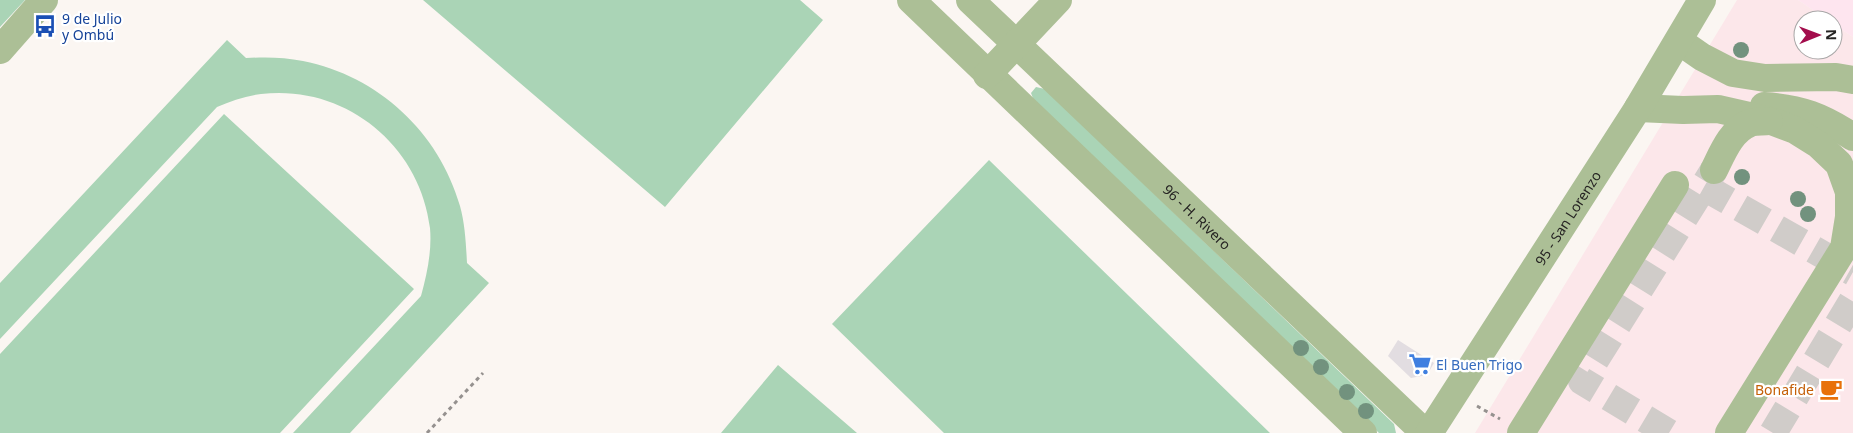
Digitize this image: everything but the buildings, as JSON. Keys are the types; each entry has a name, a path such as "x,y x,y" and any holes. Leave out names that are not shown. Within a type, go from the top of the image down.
{"street":[{"path":"0,50 44,0"},
{"path":"911,0 1362,433"},
{"name":"96 - H. Rivero","path":"970,0 1425,433"},
{"path":"988,75 1058,0"},
{"name":"95 - San Lorenzo","path":"1429,433 1638,108 1702,0"},
{"path":"1679,41 1702,57 1733,73 1765,78 1836,77 1853,80"},
{"path":"1638,108 1683,110 1748,106 1782,107 1814,114 1853,137"},
{"path":"1718,109 1771,121 1795,130 1819,145 1839,164 1849,192 1849,216 1844,248 1729,433"},
{"path":"1714,170 1724,150 1739,130 1750,123 1771,121"},
{"path":"1521,433 1675,185"}],"path":[{"path":"426,433 482,373"},
{"path":"1455,392 1521,433"}],"shaded area":[{"path":"1737,0 1798,0 1813,10 1793,10 1793,60 1843,60 1843,30 1853,37 1853,433 1475,433"},
{"path":"1798,0 1853,0 1853,37 1843,30 1843,10 1813,10"}],"green space":[{"path":"0,0 25,0 0,27"},
{"path":"423,0 800,0 823,20 665,207"},
{"path":"227,40 246,58 289,59 330,69 356,80 380,94 402,111 437,154 450,179 462,213 467,263 489,283 350,433 293,433 421,296 429,262 430,228 423,198 411,171 394,146 373,126 349,110 321,99 292,93 261,94 238,99 217,107 0,339 0,283"},
{"path":"1036,87 1045,89 1394,424 1396,433 1379,433 1034,101 1031,93"},
{"path":"224,114 414,289 280,433 0,433 0,354"},
{"path":"989,160 1270,433 944,433 832,324"},
{"path":"778,365 857,433 721,433"}],"tunnel":[{"path":"1669,433 1582,381 1714,170"},
{"path":"1704,187 1853,272"},
{"path":"1773,433 1853,300"}],"place":[{"name":"9 de Julio y Ombú","path":"45,26"},
{"name":"El Buen Trigo","path":"1420,364"},
{"name":"Bonafide","path":"1831,389"}]}
